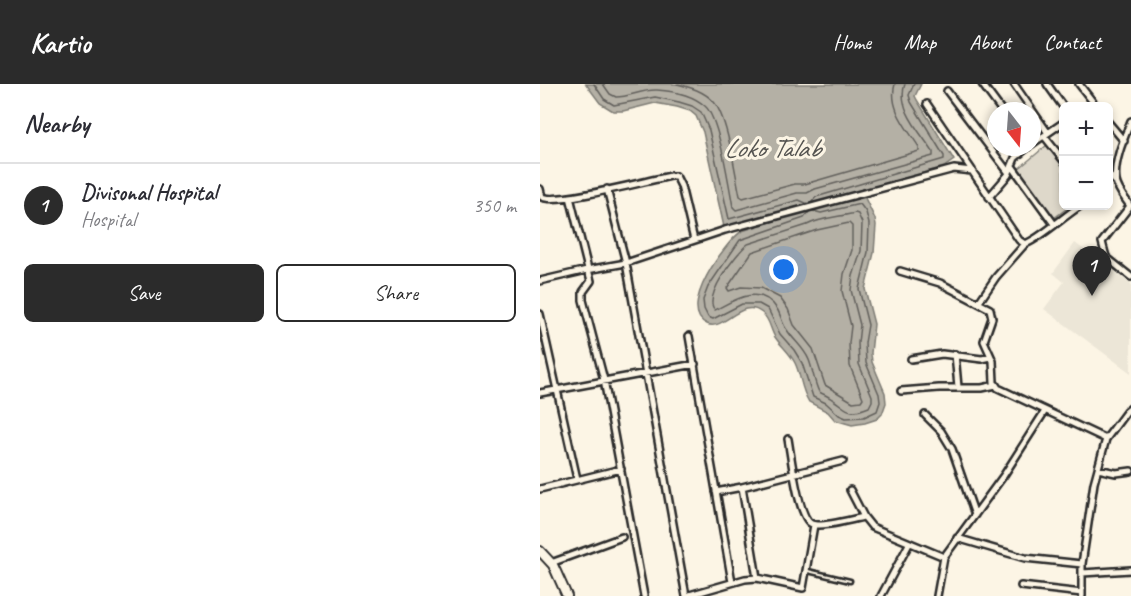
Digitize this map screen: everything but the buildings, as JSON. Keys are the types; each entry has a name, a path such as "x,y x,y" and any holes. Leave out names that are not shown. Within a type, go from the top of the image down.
{"main road":[{"path":"540,551 550,563 567,596"}],"street":[{"path":"982,84 995,102"},
{"path":"1014,84 1060,156"},
{"path":"1047,84 1060,102"},
{"path":"1079,84 1093,102"},
{"path":"947,91 1009,173"},
{"path":"927,104 1019,240 1025,244"},
{"path":"1131,122 1117,165 1115,181 1121,194 1131,206 1101,242 1106,257 1131,277"},
{"path":"1041,138 1059,126"},
{"path":"1113,126 1127,138"},
{"path":"989,197 1009,173 1017,156"},
{"path":"1012,166 1054,224"},
{"path":"540,282 626,263 694,240 954,169 968,169 976,176"},
{"path":"540,189 542,197 547,200 676,176 681,186 694,240"},
{"path":"607,189 626,263 686,596 732,582 757,578 803,588"},
{"path":"570,197 591,280 584,292 583,300 604,380 644,596"},
{"path":"979,302 996,277 1025,244 1033,242 1074,210"},
{"path":"900,271 940,283 990,309 992,318 984,341 991,357 996,385"},
{"path":"540,314 577,479"},
{"path":"689,336 732,582"},
{"path":"911,359 929,355 955,354 982,359 991,357"},
{"path":"955,354 958,387"},
{"path":"540,393 694,364"},
{"path":"901,391 958,387 982,388 996,385 1106,439"},
{"path":"1021,586 1082,594 1082,564 1098,469 1106,439 1131,408"},
{"path":"937,596 944,557 1004,475 1045,411"},
{"path":"925,415 941,431 952,449 975,515"},
{"path":"788,439 803,513 809,523 814,525 864,517"},
{"path":"716,492 795,475 843,461"},
{"path":"540,489 621,468"},
{"path":"1098,469 1116,473 1131,471"},
{"path":"742,487 757,578"},
{"path":"850,490 872,527 944,557"},
{"path":"804,596 805,571 814,525"},
{"path":"550,563 622,537"},
{"path":"957,538 1025,558 1082,564"},
{"path":"881,596 909,544"},
{"path":"1082,573 1131,570"},
{"path":"1041,588 1041,596"}],"lane":[{"path":"805,571 850,581"}],"shaded area":[{"path":"1047,145 1059,162 1059,210 1065,210 1054,218 1017,170 1034,156 1041,156 1041,150"},
{"path":"1075,243 1131,284 1131,373 1044,309 1064,282 1053,273"}],"water":[{"name":"Loko Talab","path":"586,84 921,84 915,96 954,160 944,167 817,203 819,208 864,196 875,219 874,253 865,289 874,324 872,362 885,393 886,403 882,414 877,419 852,425 835,420 828,412 809,402 795,363 775,337 762,313 755,309 747,309 713,325 707,324 699,316 697,305 706,276 734,238 742,231 803,212 801,206 724,227 703,132 696,116 690,111 655,103 623,111 613,111 600,103"}],"place":[{"name":"Divisonal Hospital","path":"1092,296"}]}
